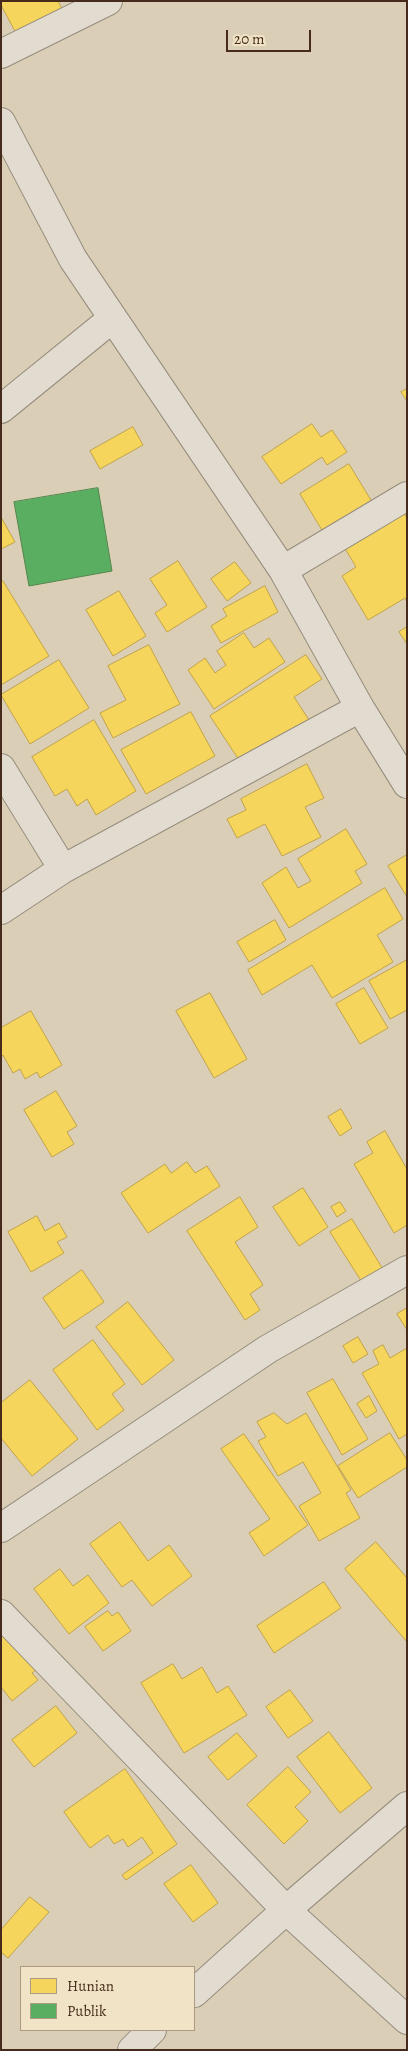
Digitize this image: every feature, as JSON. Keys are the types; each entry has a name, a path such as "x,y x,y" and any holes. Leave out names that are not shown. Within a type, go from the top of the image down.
{"street":[{"path":"1,54 108,1"},
{"path":"1,122 73,259 284,570 360,708 407,784"},
{"path":"1,409 112,318"},
{"path":"284,570 407,496"},
{"path":"1,910 63,869 360,708"},
{"path":"1,768 63,869"},
{"path":"1,1528 268,1349 407,1270"},
{"path":"1,1614 286,1910 407,2020"},
{"path":"195,1992 286,1910 407,1806"},
{"path":"132,2050 151,2031"}],"building: Hunian":[{"path":"1,1 58,1 63,11 17,35 1,5"},
{"path":"407,389 407,401 401,392"},
{"path":"312,424 321,437 332,430 347,452 327,465 322,457 281,484 262,457"},
{"path":"133,427 143,445 100,469 90,451"},
{"path":"349,464 374,505 325,535 300,494"},
{"path":"402,510 407,518 407,602 405,598 368,620 342,576 356,567 343,545"},
{"path":"1,517 15,542 1,549"},
{"path":"178,561 207,607 167,632 155,613 167,605 150,579"},
{"path":"235,562 251,583 227,601 211,579"},
{"path":"3,581 49,656 1,685 1,582"},
{"path":"265,586 278,612 221,643 211,626 227,616 223,609"},
{"path":"119,591 146,636 113,656 86,610"},
{"path":"407,627 407,644 399,632"},
{"path":"244,633 254,648 269,638 285,662 214,709 188,670 205,658 215,673 226,665 217,651"},
{"path":"149,645 180,704 113,738 100,713 126,700 108,666"},
{"path":"306,655 322,679 294,697 309,720 241,763 210,716"},
{"path":"59,660 89,708 30,744 1,695"},
{"path":"191,712 215,756 146,794 121,750"},
{"path":"94,720 136,791 96,815 87,799 77,806 67,789 55,796 32,757"},
{"path":"307,764 324,798 305,807 321,837 282,856 265,824 237,838 227,819 246,810 241,799"},
{"path":"346,829 367,864 355,871 362,883 289,928 262,883 286,867 298,888 311,881 298,859"},
{"path":"407,855 407,897 388,866"},
{"path":"385,888 403,919 377,935 393,962 332,998 312,965 262,995 248,970"},
{"path":"275,920 286,940 249,962 237,942"},
{"path":"407,960 407,1010 390,1019 369,981"},
{"path":"364,988 388,1028 360,1044 336,1004"},
{"path":"210,993 247,1059 214,1078 176,1011"},
{"path":"31,1011 62,1065 40,1078 37,1072 25,1079 20,1069 13,1073 3,1055 1,1058 1,1028"},
{"path":"56,1091 77,1126 67,1132 74,1144 52,1157 24,1110"},
{"path":"341,1109 352,1128 340,1136 328,1117"},
{"path":"385,1131 407,1169 407,1225 394,1233 354,1164 373,1153 367,1142"},
{"path":"187,1162 195,1173 207,1166 220,1186 148,1233 121,1193 165,1164 171,1173"},
{"path":"303,1188 328,1227 299,1246 273,1207"},
{"path":"240,1197 258,1227 235,1242 263,1285 250,1294 260,1310 245,1320 187,1231"},
{"path":"340,1202 346,1211 337,1217 331,1207"},
{"path":"37,1216 45,1231 59,1223 67,1237 57,1242 64,1253 31,1272 8,1232"},
{"path":"352,1219 386,1274 365,1287 330,1232"},
{"path":"82,1270 104,1302 64,1329 43,1298"},
{"path":"128,1302 174,1360 142,1385 96,1327"},
{"path":"407,1308 407,1330 397,1314"},
{"path":"358,1337 368,1354 353,1363 343,1346"},
{"path":"93,1340 125,1384 112,1394 124,1410 97,1430 53,1370"},
{"path":"383,1345 390,1358 407,1348 407,1434 399,1439 362,1373 379,1364 373,1351"},
{"path":"333,1379 368,1439 342,1455 307,1393"},
{"path":"30,1380 78,1439 32,1476 1,1438 1,1403"},
{"path":"369,1396 377,1411 366,1418 357,1404"},
{"path":"274,1413 287,1424 306,1413 351,1490 346,1493 360,1518 319,1541 299,1506 321,1493 303,1462 278,1476 258,1441 266,1437 257,1422"},
{"path":"390,1433 407,1460 407,1467 358,1498 338,1466"},
{"path":"244,1434 308,1525 264,1556 249,1533 270,1519 221,1449"},
{"path":"120,1522 148,1561 169,1545 192,1576 152,1606 132,1580 122,1587 90,1544"},
{"path":"376,1542 407,1578 407,1642 345,1569"},
{"path":"60,1569 73,1586 88,1575 109,1603 69,1634 34,1589"},
{"path":"324,1582 341,1608 274,1653 257,1626"},
{"path":"108,1611 112,1616 118,1612 131,1631 103,1651 85,1627"},
{"path":"1,1619 39,1667 32,1673 38,1680 12,1701 1,1687"},
{"path":"173,1664 182,1679 202,1667 217,1693 228,1686 247,1715 184,1753 141,1683"},
{"path":"290,1690 313,1721 288,1738 266,1707"},
{"path":"56,1706 77,1733 34,1767 12,1740"},
{"path":"329,1732 372,1788 340,1813 297,1757"},
{"path":"237,1733 257,1756 228,1780 208,1757"},
{"path":"288,1767 311,1792 295,1807 308,1821 284,1844 247,1805"},
{"path":"125,1769 177,1844 126,1880 122,1875 153,1853 142,1837 128,1847 123,1839 114,1844 108,1835 90,1848 64,1812"},
{"path":"191,1865 218,1903 193,1922 164,1884"},
{"path":"30,1897 49,1912 8,1958 1,1952 1,1930"}],"building: Publik":[{"path":"98,488 112,571 29,586 14,502"}]}
